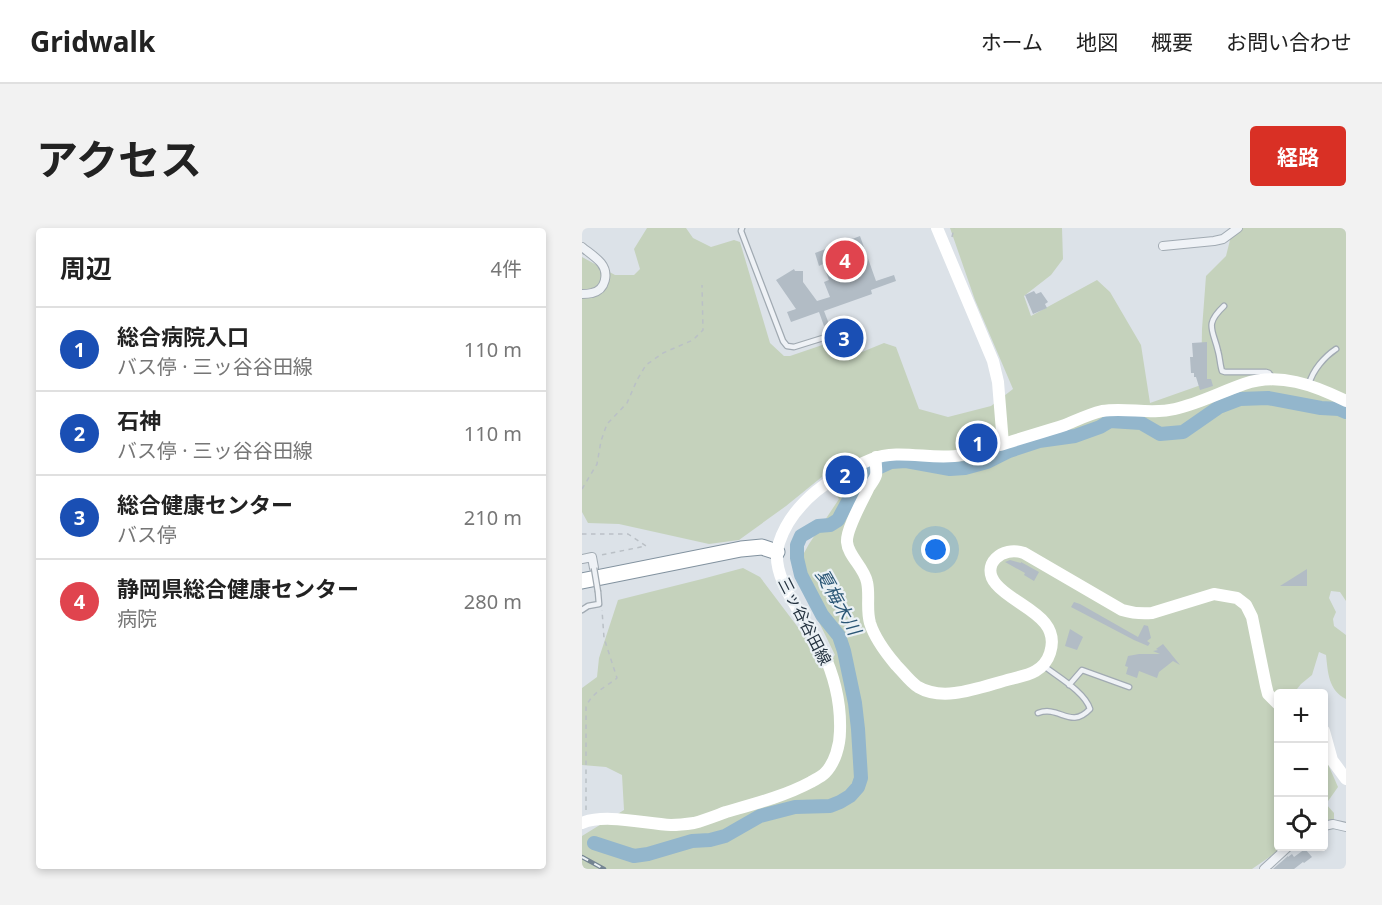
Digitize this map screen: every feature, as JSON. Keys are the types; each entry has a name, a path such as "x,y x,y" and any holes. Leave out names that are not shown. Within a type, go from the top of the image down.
{"highway":[{"path":"582,581 741,549 762,547 777,552"},
{"path":"582,587 742,556 777,552"}],"street":[{"path":"937,228 993,361 998,382 1003,444"},
{"path":"1163,246 1223,239 1238,228"},
{"path":"582,248 600,261 606,277 599,290 582,294"},
{"path":"777,552 785,528 808,498 831,481 875,459 890,455 958,456 1034,435 1103,411 1160,412 1171,410 1246,383 1272,378 1309,386 1346,402"},
{"path":"875,459 876,476 849,529 847,542 868,584 869,620 874,634 896,665 916,687 942,695 960,693 1028,675 1044,666 1052,644 1051,634 1045,622 1002,591 992,578 992,565 998,556 1012,550 1024,553 1122,610 1133,613 1152,613 1214,594 1237,598 1246,605 1252,617 1268,694 1274,700"},
{"name":"三ッ谷谷田線","path":"584,822 601,819 674,825 693,823 800,788 824,775 831,766 840,740 840,722 830,668 821,647 790,598 779,572 777,552"},
{"path":"582,559 592,557 594,568"},
{"path":"1327,743 1332,760 1346,779"},
{"path":"1328,825 1346,827"},
{"path":"1264,869 1284,851"}],"lane":[{"path":"742,228 741,231 783,341 787,346 794,347 855,328"},
{"path":"1224,306 1216,314 1210,330 1218,350 1222,371 1266,372 1272,378"},
{"path":"1309,386 1311,377 1323,360 1336,349"},
{"path":"582,610 588,606 600,604 594,568"},
{"path":"1038,713 1053,711 1075,719 1090,709 1080,694 1044,666"},
{"path":"1068,685 1082,670 1129,687"}],"path":[{"path":"582,489 597,464 607,424 627,403 646,365 663,352 693,339 704,330 702,285"},
{"path":"582,534 628,534 646,546 592,557"},
{"path":"584,822 586,707 593,696 617,678 604,638 603,614 600,604"}],"green space":[{"path":"647,228 686,228 693,238 711,247 734,240 740,242 770,343 784,356 837,340 862,352 884,343 896,347 919,409 948,417 991,406 1013,389 975,300 950,228 1062,228 1063,259 1051,275 1024,296 1031,316 1097,280 1110,292 1141,345 1150,403 1201,385 1206,276 1226,256 1233,228 1346,228 1346,601 1340,592 1331,591 1329,598 1336,612 1333,619 1334,626 1346,635 1346,699 1332,686 1326,655 1319,652 1312,675 1297,689 1274,689 1274,851 1278,851 1252,869 582,869 582,836 624,810 622,775 606,767 582,765 582,688 597,677 599,658 618,600 743,568 760,577 806,638 821,667 835,655 794,571 839,499 823,476 739,540 709,544 619,524 588,523 582,512 582,257 615,275 634,275 640,269 634,249"},
{"path":"1328,764 1338,787 1328,801"},
{"path":"1328,806 1334,813 1334,820 1328,821"}],"building":[{"path":"860,236 876,281 894,275 896,281 871,290 872,294 824,311 829,324 824,326 819,312 791,322 787,312 796,309 776,280 794,269 803,271 803,282 817,301 830,297 824,282 829,280 823,264 819,266 815,253"},
{"path":"1034,291 1036,294 1041,292 1048,302 1045,304 1047,308 1033,314 1025,295"},
{"path":"1207,342 1207,379 1211,379 1213,386 1200,390 1194,373 1191,373 1192,343"},
{"path":"1010,560 1021,562 1039,572 1034,581 1005,562"},
{"path":"1307,569 1307,586 1280,586"},
{"path":"1074,602 1138,637 1144,625 1148,626 1151,638 1147,641 1150,643 1148,646 1134,640 1071,607"},
{"path":"1070,629 1083,637 1077,650 1065,646"},
{"path":"1163,644 1180,665 1173,661 1159,672 1157,678 1139,671 1137,678 1126,674 1128,667 1125,666 1128,656 1160,654 1153,651 1158,650 1156,649"},
{"path":"1302,851 1307,851 1312,857 1294,869 1273,869 1288,856 1292,854 1294,857"}],"waterway":[{"name":"夏梅木川","path":"594,843 634,856 648,854 692,841 725,836 760,816 795,807 830,806 850,796 858,787 861,778 858,729 844,651 839,636 822,615 801,575 797,545 801,536 818,526 830,525 838,520 860,479 867,473 891,462 906,461 950,469 965,468 987,462 1009,451 1039,441 1075,436 1110,421 1141,423 1160,434 1183,432 1219,407 1240,399 1268,398 1346,412"}],"railway":[{"path":"582,857 604,869"}],"place":[{"name":"静岡県総合健康センター","path":"845,260"},
{"name":"総合健康センター","path":"844,338"},
{"name":"総合病院入口","path":"978,443"},
{"name":"石神","path":"845,475"}]}
